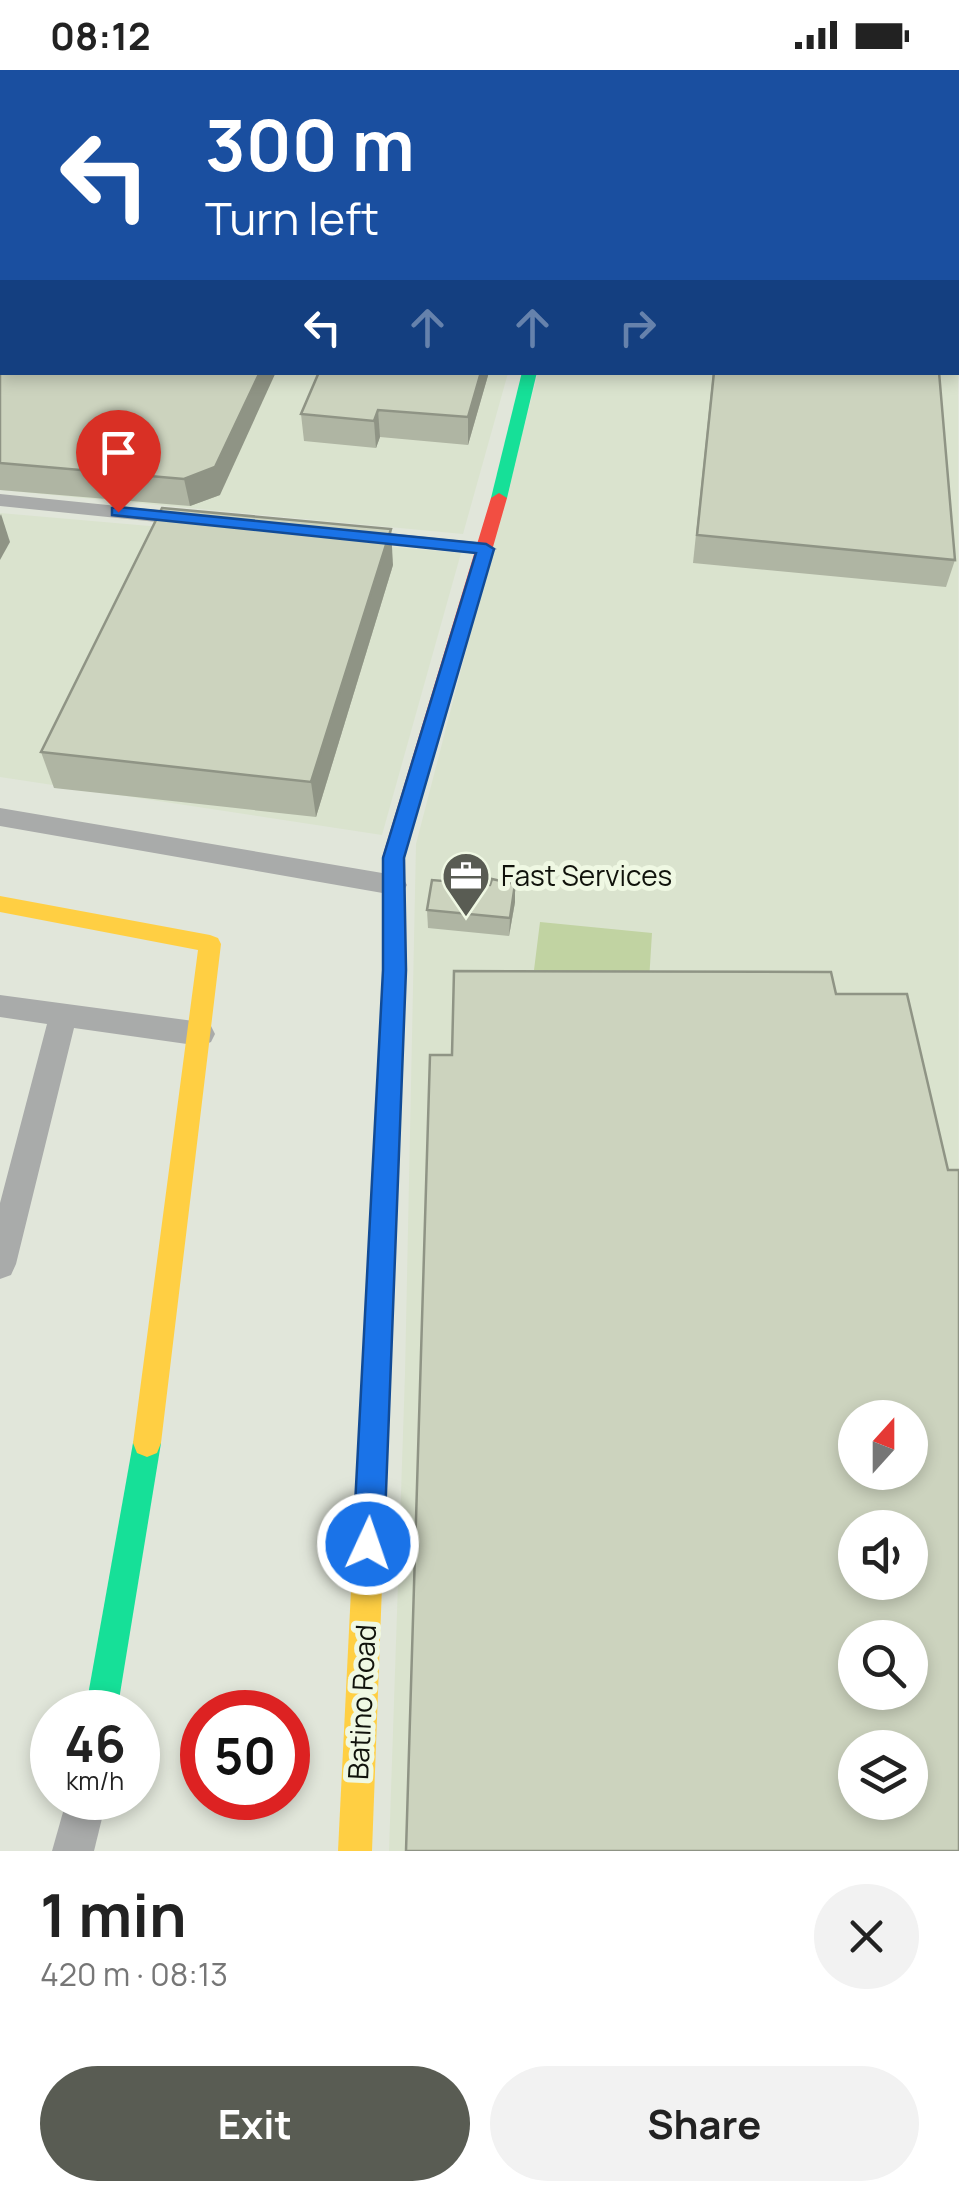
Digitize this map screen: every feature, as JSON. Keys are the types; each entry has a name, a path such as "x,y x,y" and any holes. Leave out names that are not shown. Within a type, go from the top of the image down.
{"main road":[{"name":"Batino Road","path":"355,1851 394,990 393,858 486,549 529,375"},
{"path":"0,904 210,944 147,1441 105,1690"}],"street":[{"path":"0,500 214,522"},
{"path":"330,533 486,549"},
{"path":"1,820 394,885"},
{"path":"0,1006 201,1034"},
{"path":"0,1264 63,1017"},
{"path":"73,1851 81,1820"}],"shaded area":[{"path":"0,375 507,375 463,534 0,490"},
{"path":"537,375 958,375 959,1851 389,1851 405,1374 416,844"},
{"path":"0,513 461,553 382,835 0,777"}],"green space":[{"path":"540,922 652,933 649,981 534,970"}],"building":[{"path":"0,375 259,375 215,467 184,479 0,463"},
{"path":"318,375 480,375 468,417 378,410 374,421 301,414"},
{"path":"714,375 939,375 955,560 697,535"},
{"path":"162,508 391,529 311,782 41,752"},
{"path":"492,879 515,884 510,918 427,910 432,880 490,885"},
{"path":"454,971 831,972 836,994 907,994 948,1170 959,1170 959,1851 406,1851 430,1055 452,1055"}],"traffic: fast":[{"path":"499,498 529,375"},
{"path":"105,1690 147,1443"}],"traffic: slow":[{"path":"0,904 210,944 147,1443"},
{"path":"355,1851 384,1189"}],"traffic: jam":[{"path":"384,1189 394,970 393,858 499,498"}],"place":[{"name":"Fast Services","path":"466,918"}],"route":[{"path":"118,512 486,549 393,858 394,970 368,1544"}]}
